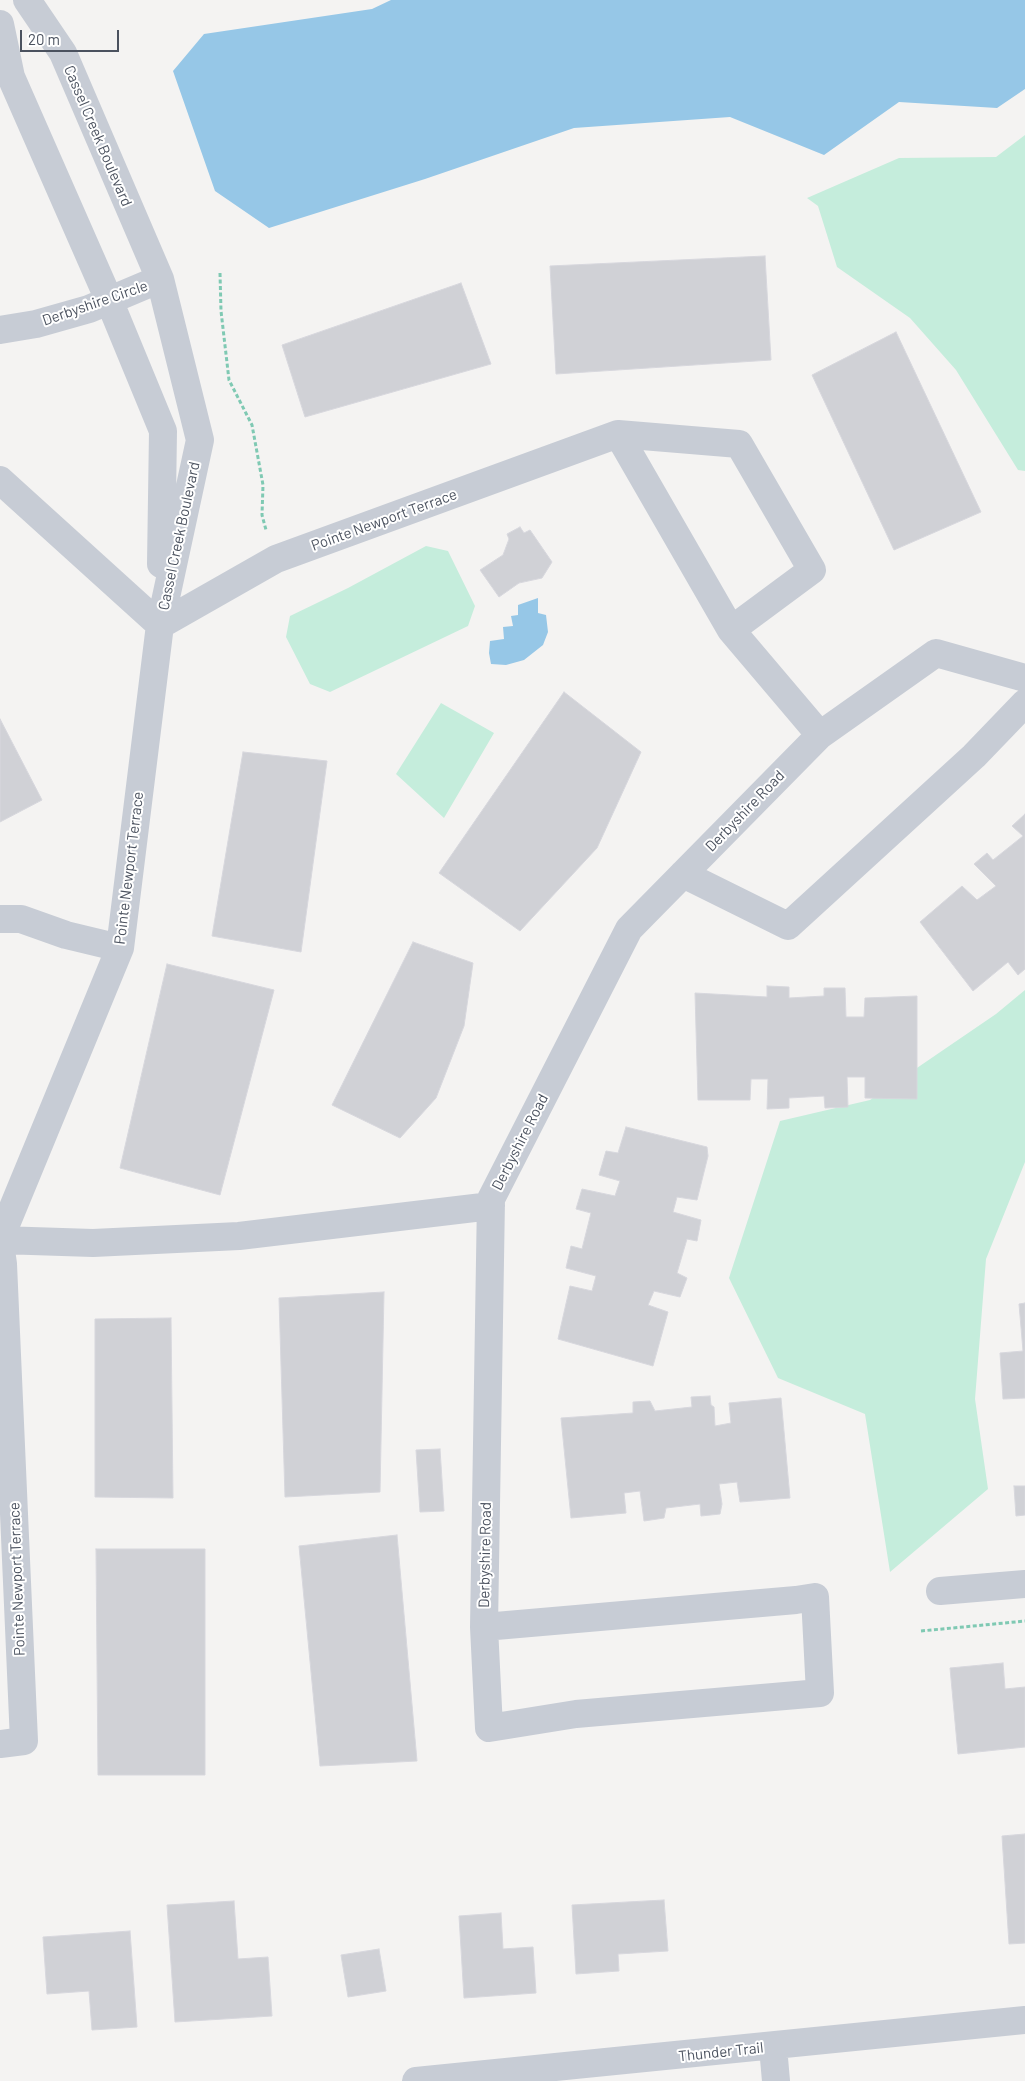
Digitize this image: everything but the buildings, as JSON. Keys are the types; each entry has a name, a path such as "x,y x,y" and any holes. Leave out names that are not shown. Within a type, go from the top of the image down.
{"street":[{"name":"Cassel Creek Boulevard","path":"27,0 62,53 160,279 200,440 160,625"},
{"name":"Cassel Creek Boulevard","path":"0,24 11,77 109,300 163,431 160,625"},
{"name":"Derbyshire Circle","path":"0,330 36,324 89,308 160,279"},
{"name":"Pointe Newport Terrace","path":"0,1744 24,1741 1,1250 120,948 160,625 276,559 618,434 739,444 812,570 730,630"},
{"path":"618,434 730,630 820,735"},
{"path":"0,480 160,625"},
{"name":"Derbyshire Road","path":"484,1627 814,1597 820,1693 576,1714 489,1728 484,1627 491,1199 629,929 820,735 936,654 1025,678"},
{"path":"683,874 788,926 974,756 1025,703"},
{"path":"0,919 21,919 66,935 120,948"},
{"path":"1,1250 93,1243 239,1236 491,1206"},
{"path":"940,1591 1025,1584"},
{"name":"Thunder Trail","path":"416,2081 490,2078 1025,2020"},
{"path":"773,2047 776,2081"}],"path":[{"path":"220,273 220,311 229,380 252,425 263,485 262,515 276,559"},
{"path":"921,1631 1025,1620"}],"green space":[{"path":"1025,135 1025,471 1018,470 956,370 910,318 837,267 818,206 807,198 899,158 996,157"},
{"path":"426,546 448,551 475,606 468,626 330,692 310,684 286,637 290,616 348,588"},
{"path":"441,703 494,733 444,818 396,774"},
{"path":"1025,990 1025,1162 986,1259 975,1399 988,1489 890,1572 865,1414 778,1378 729,1278 780,1121 870,1100 996,1014"}],"water":[{"path":"391,0 1025,0 1025,89 997,108 899,102 824,155 730,117 574,128 425,179 269,228 215,191 173,71 204,34 372,9"},
{"path":"538,598 538,613 546,615 548,632 543,645 524,660 506,665 491,664 489,653 490,641 504,639 503,627 513,626 511,616 518,615 518,605"}]}
